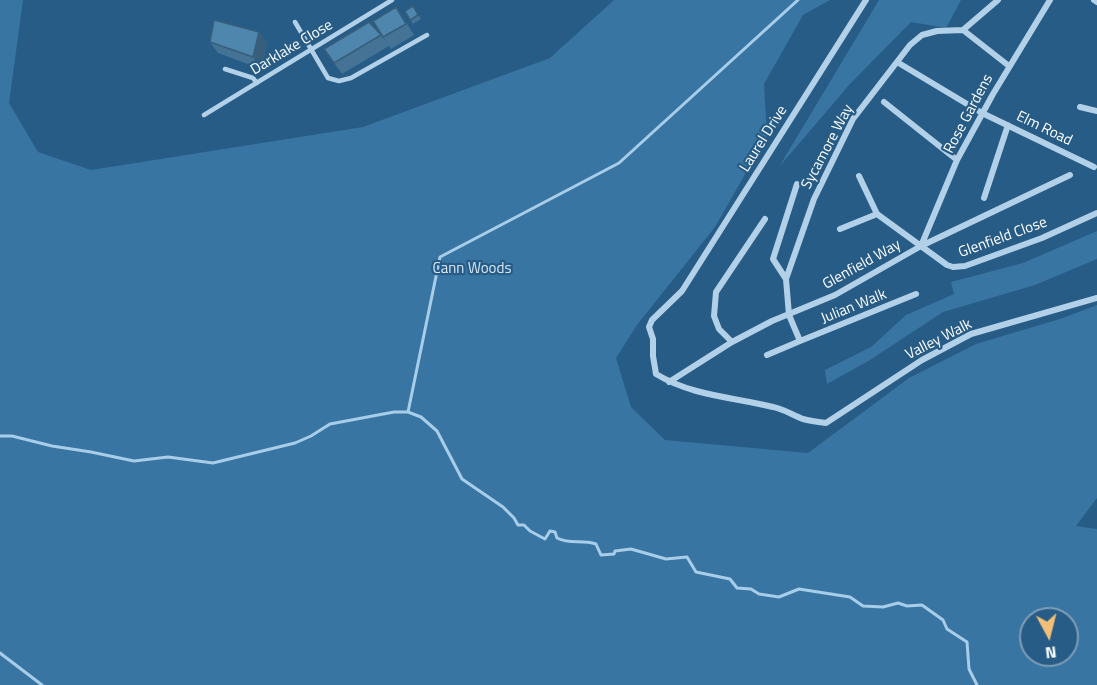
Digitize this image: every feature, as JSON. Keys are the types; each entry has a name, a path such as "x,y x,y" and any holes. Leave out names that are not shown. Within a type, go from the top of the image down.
{"street":[{"name":"Laurel Drive","path":"669,382 656,374 652,356 653,339 649,327 652,320 682,291 866,0"},
{"path":"998,0 963,30 1009,66"},
{"name":"Rose Gardens","path":"921,246 957,160 1009,66 1050,0"},
{"name":"Sycamore Way","path":"789,315 786,279 814,199 853,119 910,45 922,35 937,31 963,30"},
{"name":"Elm Road","path":"897,62 982,113 1094,167"},
{"path":"884,102 957,160"},
{"path":"1080,107 1097,111"},
{"path":"984,198 1008,125"},
{"name":"Glenfield Way","path":"669,382 732,342 772,321 835,296 921,246 1070,175"},
{"path":"840,229 877,214 860,176"},
{"path":"786,279 773,259 797,184"},
{"name":"Glenfield Close","path":"877,214 953,267 965,266 1042,238 1097,213"},
{"path":"732,342 719,328 714,316 716,292 765,219"},
{"name":"Julian Walk","path":"767,355 916,294"},
{"name":"Valley Walk","path":"669,382 716,396 784,409 804,420 826,423 922,360 971,334 1097,298"},
{"path":"789,315 800,341"}],"lane":[{"name":"Darklake Close","path":"204,115 392,0"},
{"path":"295,22 328,78 339,81 351,78 427,35"},
{"path":"225,69 253,78 257,83"}],"green space":[{"name":"Cann Woods","path":"0,0 23,0 9,103 38,152 91,170 363,127 550,58 614,0 830,0 803,15 764,84 767,136 715,227 637,325 616,358 631,407 665,440 808,453 909,378 976,344 1063,318 1097,305 1097,498 1076,526 1097,529 1097,685 0,685"},
{"path":"879,0 961,0 946,28 911,22 850,84 779,167"},
{"path":"1097,231 1097,259 1035,285 943,312 870,360 827,384 825,370 871,347 906,315 954,294 951,282 1023,263"}],"building":[{"path":"413,6 418,15 410,20 405,11"},
{"path":"396,7 406,24 383,37 373,21"},
{"path":"214,20 259,32 253,57 210,42"},
{"path":"369,22 381,35 334,63 324,49"}],"waterway":[{"path":"408,412 440,257 619,163 798,0"},
{"path":"0,436 12,436 134,461 168,457 213,463 295,443 330,424 394,412 408,412 421,417 437,431 462,479 503,507 518,525 524,525 545,539 550,531 555,532 557,538 562,540 596,544 601,555 631,549 666,559 687,557 696,572 730,579 737,588 751,589 759,594 779,597 799,589 850,597 863,606 883,607 898,603 907,606 922,605 943,620 947,629 967,642 969,669 977,685"},
{"path":"0,653 42,685"}]}
